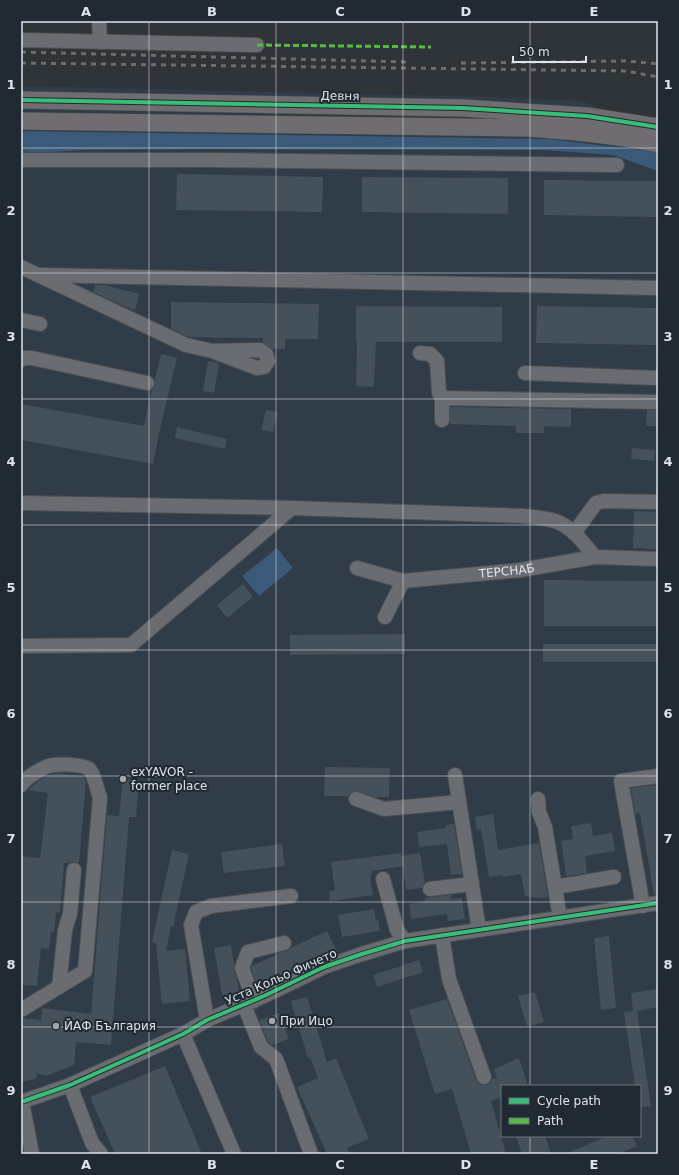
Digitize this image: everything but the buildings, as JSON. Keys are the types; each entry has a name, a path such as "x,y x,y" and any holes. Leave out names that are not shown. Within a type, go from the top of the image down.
{"main road":[{"name":"Девня","path":"21,100 470,108 588,116 658,127"},
{"path":"21,121 528,128 585,132 658,144"}],"street":[{"path":"99,21 100,42"},
{"path":"21,40 257,45"},
{"path":"21,160 208,160 617,165"},
{"path":"21,267 186,345 212,351"},
{"path":"39,275 658,288"},
{"path":"21,320 40,324"},
{"path":"420,353 430,354 437,362 439,393 442,398 442,420"},
{"path":"21,360 24,358 32,358 147,383"},
{"path":"524,373 658,378"},
{"path":"442,398 658,402"},
{"path":"574,533 596,503 604,501 658,502"},
{"path":"21,503 292,508 523,516 556,521 566,526 595,557"},
{"path":"21,646 131,645 292,508"},
{"name":"ТЕРСНАБ","path":"357,568 403,581 521,570 595,557 658,559"},
{"path":"385,617 403,581"},
{"path":"21,785 25,780 48,766 80,765 85,766 93,774 100,798 84,971 21,1010"},
{"path":"455,775 478,930"},
{"path":"642,906 621,781 658,776"},
{"path":"356,799 384,809 459,802"},
{"path":"538,800 539,812 544,827 560,918"},
{"path":"58,987 65,930 70,914 74,870"},
{"path":"555,887 614,877"},
{"path":"383,879 397,930 405,941"},
{"path":"430,889 472,884"},
{"path":"208,1020 191,925 196,912 211,906 291,896"},
{"name":"Уста Кольо Фичето","path":"21,1102 70,1085 183,1034 208,1020 249,1003 324,967 405,941 658,903"},
{"path":"442,935 449,978 484,1077"},
{"path":"284,943 248,952 242,968 249,1003 261,1047 276,1059 310,1154"},
{"path":"183,1034 234,1154"},
{"path":"70,1085 92,1143 101,1154"},
{"path":"21,1102 32,1154"}],"shaded area":[{"path":"21,86 492,97 582,101 658,134 658,1154 21,1154"},
{"path":"21,131 548,139 658,152 658,171 613,155 545,150 211,149 80,150 37,153 21,151"},
{"path":"277,548 293,568 259,596 242,576"}],"railway":[{"path":"21,52 407,62"},
{"path":"461,63 627,61 658,64"},
{"path":"21,63 626,71 658,77"}],"marked path":[{"path":"257,45 431,47"}],"cycle path":[{"path":"21,100 463,108 587,116 658,127"},
{"path":"21,1102 70,1085 183,1034 207,1020 264,996 324,967 362,954 405,941 658,903"}],"place":[{"name":"exYAVOR - former place","path":"123,779"},
{"name":"При Ицо","path":"272,1021"},
{"name":"ЙАФ България","path":"56,1026"}]}
